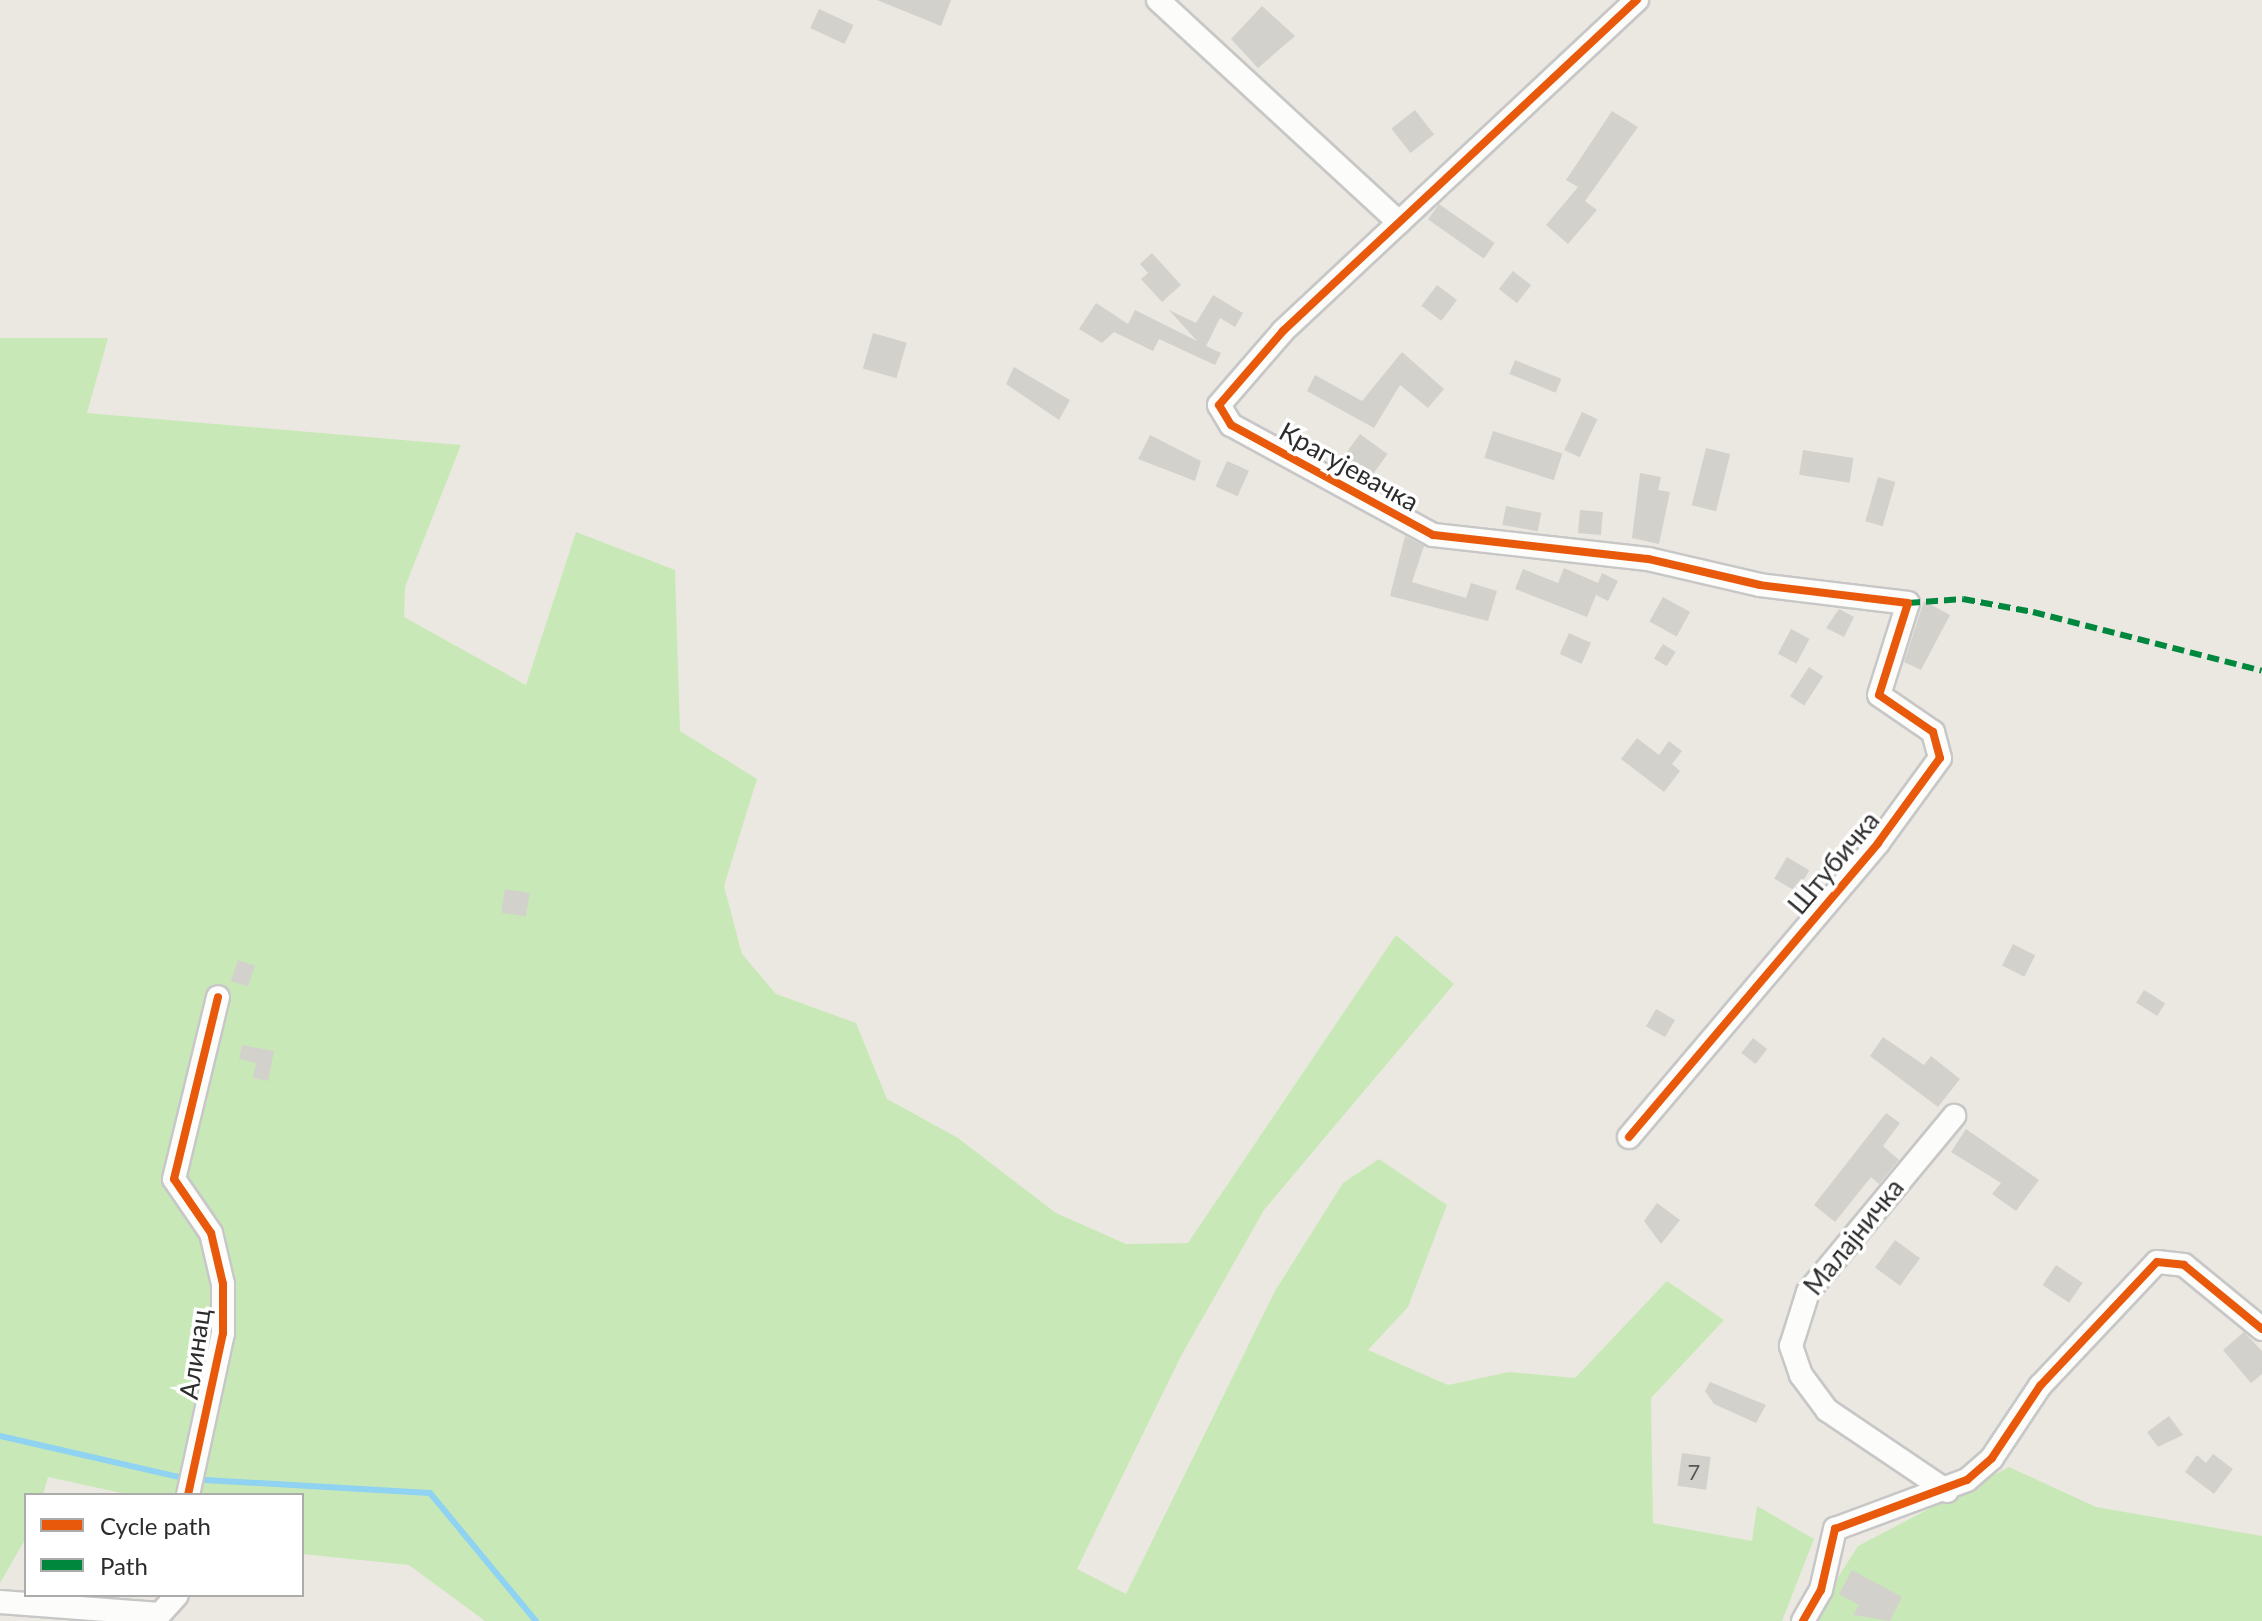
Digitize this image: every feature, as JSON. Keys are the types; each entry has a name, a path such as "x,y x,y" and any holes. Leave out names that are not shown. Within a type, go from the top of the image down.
{"street":[{"path":"1158,0 1399,222"},
{"name":"Крагујевачка","path":"1637,0 1226,389 1219,405 1226,421 1433,535 1648,559 1760,585 1908,603"},
{"name":"Штубичка","path":"1629,1137 1936,766 1939,739 1889,705 1877,684 1908,603"},
{"name":"Алинац","path":"188,1493 223,1333 222,1262 174,1179 218,997"},
{"name":"Малајничка","path":"1947,1491 1817,1400 1795,1361 1791,1334 1808,1292 1954,1116"},
{"path":"1803,1621 1821,1590 1835,1529 1947,1491 1992,1458 2040,1386 2157,1262 2184,1265 2262,1329"},
{"path":"0,1602 160,1614 175,1597"}],"green space":[{"path":"0,338 108,338 87,413 461,445 405,587 404,617 526,685 576,532 675,570 680,731 757,779 724,886 742,954 776,994 856,1023 887,1099 958,1138 1056,1213 1126,1244 1188,1243 1396,935 1454,984 1264,1210 1181,1356 1077,1569 1126,1594 1275,1291 1343,1183 1379,1159 1447,1205 1408,1307 1368,1350 1448,1385 1509,1372 1575,1378 1667,1281 1724,1320 1651,1398 1653,1523 1752,1541 1757,1506 1814,1539 1782,1621 485,1621 409,1565 304,1554 304,1493 122,1493 48,1477 44,1493 24,1493 24,1541 0,1583"},
{"path":"2009,1467 2096,1507 2262,1536 2262,1621 1810,1621 1858,1546"}],"building":[{"path":"877,0 951,0 941,26"},
{"path":"1262,6 1295,36 1258,68 1231,39"},
{"path":"819,9 853,25 845,44 810,28"},
{"path":"1415,110 1434,134 1410,153 1391,128"},
{"path":"1612,111 1638,127 1585,201 1597,210 1568,244 1546,225 1578,187 1566,180"},
{"path":"1439,204 1495,243 1484,259 1428,220"},
{"path":"1152,253 1181,285 1162,302 1141,279 1148,273 1140,264"},
{"path":"1513,271 1531,285 1517,303 1499,289"},
{"path":"1437,285 1457,300 1441,321 1421,306"},
{"path":"1213,295 1243,313 1235,327 1220,318 1206,346 1221,353 1215,365 1159,339 1153,351 1114,332 1102,343 1079,329 1096,303 1128,324 1135,310 1197,341 1169,310 1196,323"},
{"path":"873,333 907,343 896,378 863,369"},
{"path":"1402,352 1444,389 1428,408 1400,385 1374,428 1307,391 1315,375 1362,401"},
{"path":"1515,360 1561,379 1556,393 1509,374"},
{"path":"1014,367 1070,400 1059,420 1006,384"},
{"path":"1582,412 1597,419 1580,457 1564,450"},
{"path":"1493,431 1562,454 1554,480 1484,458"},
{"path":"1360,434 1388,454 1371,477 1344,457"},
{"path":"1150,435 1201,461 1195,481 1138,459"},
{"path":"1706,448 1730,454 1716,511 1692,505"},
{"path":"1803,450 1853,458 1849,483 1799,475"},
{"path":"1227,461 1249,471 1238,496 1216,487"},
{"path":"1640,473 1661,477 1658,490 1670,492 1659,544 1632,538"},
{"path":"1878,477 1895,482 1883,526 1865,521"},
{"path":"1506,506 1541,513 1538,532 1502,525"},
{"path":"1580,510 1603,512 1601,535 1578,533"},
{"path":"1405,536 1424,546 1412,582 1466,598 1471,583 1497,591 1488,621 1390,596"},
{"path":"1564,568 1598,583 1602,573 1618,581 1608,601 1596,595 1587,617 1515,589 1523,569 1558,583"},
{"path":"1663,597 1690,612 1677,637 1649,621"},
{"path":"1924,601 1950,615 1921,670 1904,662"},
{"path":"1839,609 1854,617 1844,637 1826,628"},
{"path":"1791,629 1810,639 1796,664 1778,654"},
{"path":"1569,633 1591,643 1582,664 1560,654"},
{"path":"1663,644 1676,652 1667,666 1654,658"},
{"path":"1809,667 1823,676 1804,706 1790,696"},
{"path":"1637,738 1659,755 1669,741 1682,751 1672,764 1680,771 1664,792 1621,759"},
{"path":"1787,857 1809,870 1796,892 1774,878"},
{"path":"505,889 530,893 526,917 501,913"},
{"path":"2013,944 2035,955 2024,977 2002,965"},
{"path":"238,960 255,966 248,987 231,981"},
{"path":"2144,990 2165,1003 2157,1016 2136,1003"},
{"path":"1656,1009 1675,1020 1665,1037 1646,1026"},
{"path":"1883,1037 1924,1065 1931,1056 1960,1079 1938,1107 1870,1056"},
{"path":"1753,1038 1767,1049 1755,1064 1741,1053"},
{"path":"242,1045 274,1051 268,1081 253,1078 256,1063 239,1059"},
{"path":"1886,1113 1900,1123 1883,1146 1899,1160 1879,1184 1871,1177 1835,1222 1814,1205"},
{"path":"1966,1129 2039,1180 2016,1211 1992,1194 2001,1183 1951,1152"},
{"path":"1657,1203 1680,1220 1661,1244 1644,1221"},
{"path":"1895,1240 1920,1258 1900,1286 1875,1268"},
{"path":"2056,1265 2083,1283 2069,1303 2043,1285"},
{"path":"2244,1332 2262,1351 2262,1374 2251,1383 2223,1350"},
{"path":"1710,1382 1766,1405 1756,1423 1714,1404 1705,1391"},
{"path":"2169,1416 2183,1435 2158,1447 2147,1432"},
{"path":"1682,1453 1711,1457 1706,1490 1677,1486"},
{"path":"2213,1454 2233,1469 2214,1494 2185,1472 2197,1455 2206,1463"},
{"path":"1852,1570 1902,1597 1890,1621 1853,1615 1859,1605 1839,1594"}],"waterway":[{"name":"Алинац","path":"0,1436 188,1479 430,1493 536,1621"}],"marked path":[{"path":"1908,603 1963,599 2033,612 2262,671"}],"cycle path":[{"path":"1629,1137 1878,843 1940,758 1933,732 1879,695 1908,603 1760,585 1648,559 1433,535 1231,425 1219,405 1283,331 1637,0"},
{"path":"188,1493 223,1333 223,1284 211,1233 174,1179 218,997"},
{"path":"1803,1621 1821,1590 1835,1529 1967,1480 1992,1458 2040,1386 2157,1262 2184,1265 2262,1329"}]}
